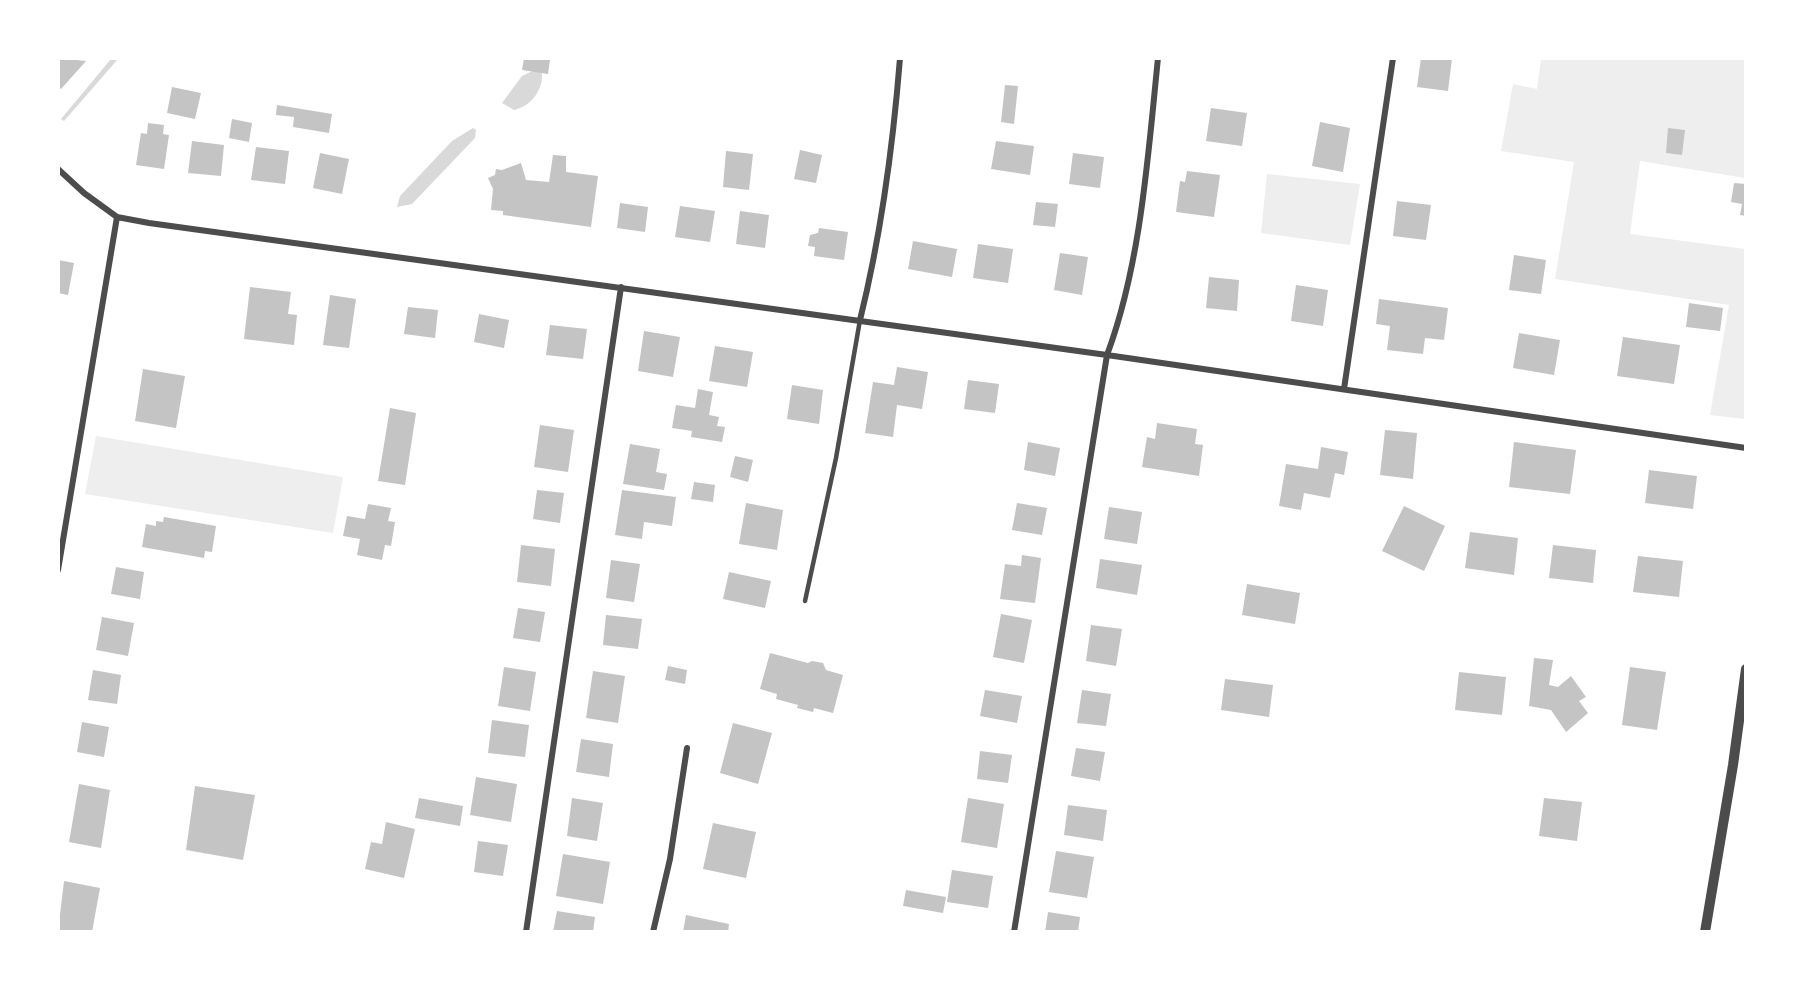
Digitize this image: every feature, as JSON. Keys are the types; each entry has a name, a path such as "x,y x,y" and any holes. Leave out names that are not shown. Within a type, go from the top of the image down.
{"street":[{"path":"860,320 868,288 894,126 900,58"},
{"path":"1014,932 1107,355 1119,323 1136,236 1158,58"},
{"path":"1344,389 1394,58"},
{"path":"58,169 84,193 117,216 1107,355 1746,448"},
{"path":"58,570 117,216"},
{"path":"526,932 621,287"},
{"path":"1705,932 1733,765 1746,669"},
{"path":"653,932 669,859 687,748"}],"lane":[{"path":"805,601 836,458 860,320"}],"shaded area":[{"path":"111,59 118,59 64,121 61,119"},
{"path":"1541,59 1745,59 1745,178 1640,161 1630,234 1745,249 1745,419 1710,415 1729,305 1555,279 1574,162 1501,151 1513,84 1537,89"},
{"path":"541,67 542,81 532,100 514,110 502,103 522,76"},
{"path":"473,128 476,130 475,138 412,204 397,207 400,196 452,141"},
{"path":"1267,174 1360,184 1350,245 1261,233"},
{"path":"96,436 343,477 333,533 85,494"}],"building":[{"path":"58,58 86,61 61,89 58,87"},
{"path":"524,58 550,60 548,74 522,70"},
{"path":"1421,58 1452,59 1448,91 1417,87"},
{"path":"1005,85 1018,86 1014,124 1001,122"},
{"path":"172,87 201,93 195,119 167,113"},
{"path":"277,105 332,114 329,133 293,127 294,117 276,115"},
{"path":"1211,108 1247,113 1242,146 1206,141"},
{"path":"232,119 252,123 249,142 229,138"},
{"path":"1320,122 1350,128 1343,172 1312,166"},
{"path":"148,123 164,125 163,134 169,135 164,169 136,165 141,133 147,134"},
{"path":"1668,128 1685,130 1682,155 1666,153"},
{"path":"192,141 224,145 221,176 188,173"},
{"path":"996,141 1034,146 1030,175 991,169"},
{"path":"256,147 289,151 285,184 251,180"},
{"path":"800,150 822,155 816,183 794,179"},
{"path":"726,151 753,154 749,190 723,187"},
{"path":"320,153 349,159 342,194 313,188"},
{"path":"1073,153 1104,157 1100,188 1069,184"},
{"path":"553,155 566,156 566,172 598,176 591,227 503,215 503,211 491,210 493,189 488,178 495,175 496,169 502,170 521,163 526,180 549,182"},
{"path":"1187,171 1220,175 1214,217 1176,212 1180,181 1185,182"},
{"path":"1734,183 1746,184 1746,216 1740,215 1742,204 1731,202"},
{"path":"1397,201 1431,205 1426,240 1393,236"},
{"path":"1036,202 1058,204 1055,227 1033,225"},
{"path":"620,203 648,207 645,232 617,228"},
{"path":"680,206 715,211 710,242 675,237"},
{"path":"740,211 769,215 765,248 736,244"},
{"path":"819,228 848,232 844,260 814,256 815,247 808,246 810,235 818,233"},
{"path":"913,241 957,249 952,277 908,269"},
{"path":"978,244 1013,249 1008,283 973,278"},
{"path":"1060,253 1088,257 1082,295 1054,290"},
{"path":"1514,255 1546,260 1541,294 1509,290"},
{"path":"58,260 74,263 68,295 58,293"},
{"path":"1209,277 1239,280 1237,311 1206,308"},
{"path":"1296,285 1328,290 1323,326 1291,321"},
{"path":"250,287 291,292 288,314 297,315 294,345 244,339"},
{"path":"330,295 356,299 349,348 323,345"},
{"path":"1379,299 1448,308 1444,340 1425,338 1423,354 1387,350 1390,326 1376,324"},
{"path":"1689,303 1723,308 1720,331 1686,327"},
{"path":"408,307 438,310 435,338 404,334"},
{"path":"479,314 509,320 504,348 474,342"},
{"path":"550,325 587,329 583,359 546,355"},
{"path":"644,331 680,337 673,377 638,371"},
{"path":"1519,333 1560,340 1554,375 1513,368"},
{"path":"1623,337 1680,345 1674,384 1617,376"},
{"path":"715,346 753,352 747,387 709,381"},
{"path":"897,367 928,372 922,409 897,405 893,437 865,433 873,382 894,385"},
{"path":"143,369 185,376 176,428 135,421"},
{"path":"968,380 999,384 995,413 964,409"},
{"path":"792,385 823,390 819,424 787,419"},
{"path":"698,389 713,392 709,415 719,417 717,426 725,427 722,442 691,437 692,431 672,428 676,405 695,408"},
{"path":"390,408 416,413 405,485 378,481"},
{"path":"1157,423 1197,429 1195,444 1203,445 1199,476 1142,467 1147,437 1155,439"},
{"path":"540,425 574,430 568,472 534,467"},
{"path":"1385,430 1417,433 1413,479 1380,475"},
{"path":"1028,442 1060,448 1055,476 1024,470"},
{"path":"1514,442 1576,450 1570,494 1509,487"},
{"path":"630,444 660,449 656,472 667,474 664,490 623,484"},
{"path":"1321,447 1348,452 1344,475 1335,473 1330,498 1304,493 1301,510 1279,506 1286,464 1318,469"},
{"path":"735,456 753,460 748,482 730,477"},
{"path":"1649,470 1697,476 1693,509 1645,503"},
{"path":"694,482 715,485 713,502 691,499"},
{"path":"537,490 564,493 560,523 533,519"},
{"path":"622,490 676,497 672,526 644,522 642,539 615,535"},
{"path":"746,503 783,510 777,550 739,544"},
{"path":"1017,503 1047,508 1042,535 1012,530"},
{"path":"368,504 391,508 388,521 395,522 391,546 385,545 382,560 357,555 360,539 343,536 347,516 365,519"},
{"path":"1404,506 1445,526 1424,571 1382,551"},
{"path":"1109,507 1142,512 1137,544 1104,539"},
{"path":"164,517 216,526 212,552 205,551 204,558 142,547 146,524 156,526 156,521 163,522"},
{"path":"1470,532 1518,538 1514,575 1465,568"},
{"path":"521,545 555,549 551,586 517,582"},
{"path":"1553,545 1596,550 1593,583 1549,578"},
{"path":"1022,555 1041,558 1035,603 1000,599 1005,564 1021,566"},
{"path":"1638,556 1683,561 1679,597 1633,592"},
{"path":"1100,559 1142,565 1137,595 1096,588"},
{"path":"611,560 640,564 634,602 606,598"},
{"path":"116,567 144,572 140,599 111,594"},
{"path":"729,572 771,581 765,608 723,599"},
{"path":"1247,584 1300,593 1295,624 1242,615"},
{"path":"518,608 545,612 540,642 513,638"},
{"path":"1001,614 1032,620 1024,663 993,657"},
{"path":"606,615 642,619 638,649 603,645"},
{"path":"102,617 134,623 128,656 96,650"},
{"path":"1091,625 1122,629 1116,666 1086,661"},
{"path":"770,653 808,663 812,661 823,663 826,670 843,675 833,713 814,708 813,712 797,708 798,705 776,699 777,694 760,689"},
{"path":"1534,658 1553,660 1549,685 1558,687 1571,676 1586,697 1579,701 1588,713 1566,732 1551,710 1529,706"},
{"path":"668,666 687,670 685,684 665,680"},
{"path":"504,667 536,672 530,711 498,706"},
{"path":"1630,667 1666,672 1657,730 1622,725"},
{"path":"93,670 121,675 117,704 88,700"},
{"path":"593,671 625,676 618,723 586,718"},
{"path":"1459,672 1506,677 1502,715 1455,710"},
{"path":"1225,679 1273,685 1269,717 1221,710"},
{"path":"985,690 1022,696 1017,723 980,716"},
{"path":"1082,690 1111,694 1106,726 1077,723"},
{"path":"492,720 529,725 525,757 488,753"},
{"path":"82,722 109,727 104,757 77,752"},
{"path":"733,723 772,733 758,784 720,773"},
{"path":"581,739 613,744 609,777 576,772"},
{"path":"1076,748 1105,752 1100,781 1071,776"},
{"path":"980,751 1012,755 1008,783 977,779"},
{"path":"476,777 517,784 511,822 470,815"},
{"path":"79,784 110,790 101,848 69,842"},
{"path":"195,786 255,795 243,860 186,850"},
{"path":"419,798 463,806 460,826 415,818"},
{"path":"572,798 603,803 597,841 567,836"},
{"path":"968,798 1004,804 997,848 961,842"},
{"path":"1544,798 1582,802 1577,841 1539,836"},
{"path":"1068,805 1107,810 1103,841 1064,835"},
{"path":"386,822 415,829 404,878 365,869 371,842 382,844"},
{"path":"713,823 756,832 746,878 703,869"},
{"path":"478,841 508,845 503,876 474,872"},
{"path":"1056,851 1094,857 1087,898 1049,892"},
{"path":"563,854 610,862 603,904 556,896"},
{"path":"952,870 993,876 988,908 947,902"},
{"path":"64,881 100,888 92,932 58,932"},
{"path":"906,890 946,897 943,913 903,906"},
{"path":"557,911 595,917 593,932 553,932"},
{"path":"1048,912 1080,917 1078,932 1045,932"},
{"path":"686,915 729,924 728,932 683,932"}]}
